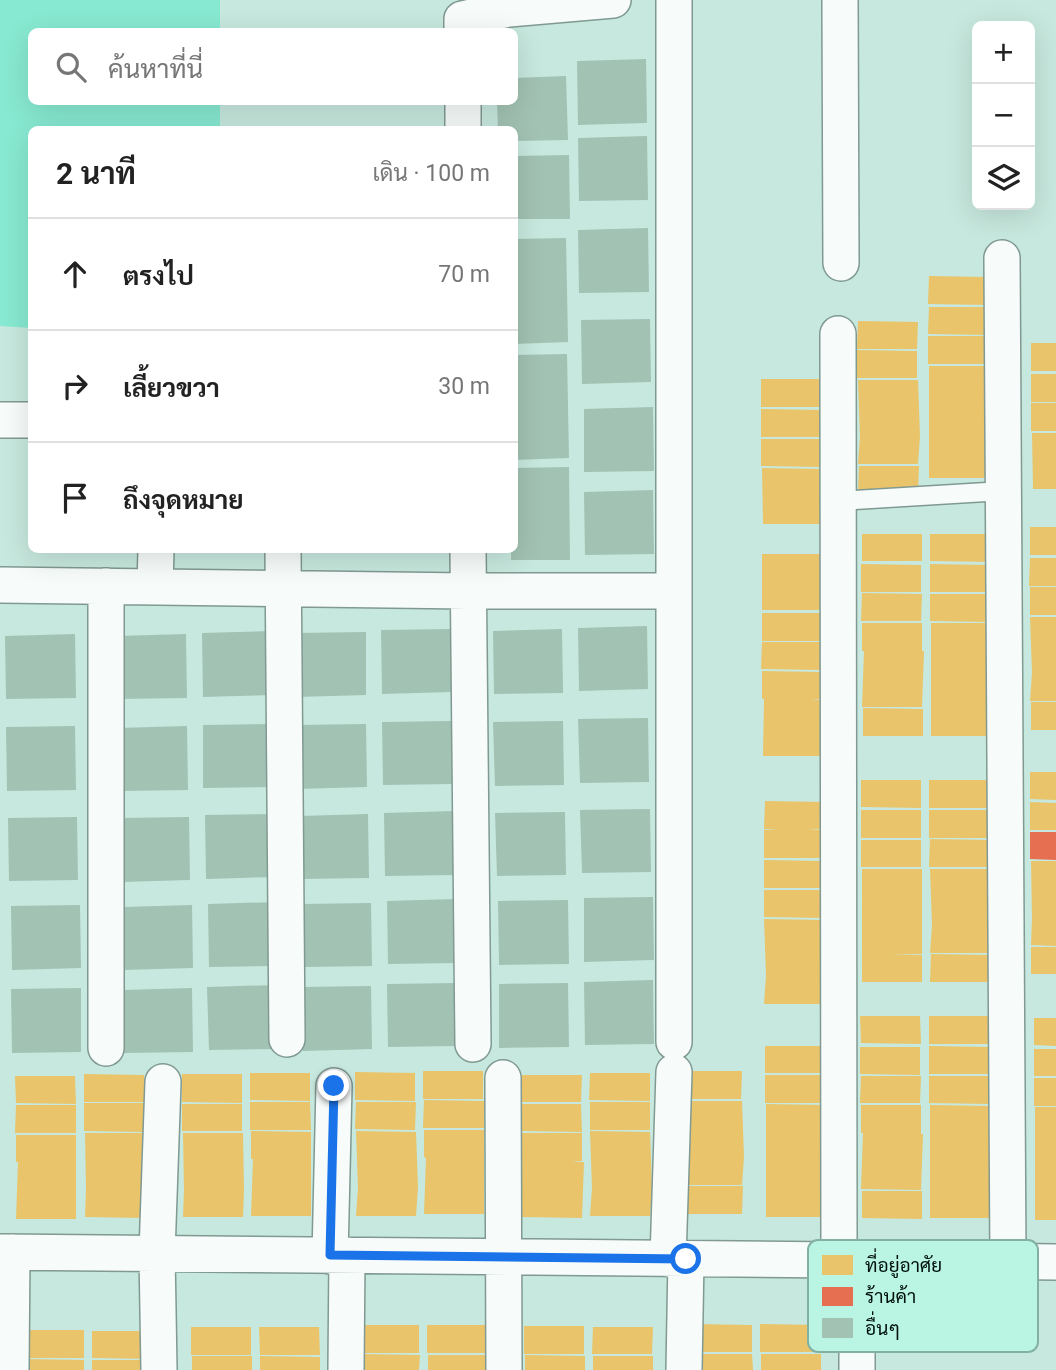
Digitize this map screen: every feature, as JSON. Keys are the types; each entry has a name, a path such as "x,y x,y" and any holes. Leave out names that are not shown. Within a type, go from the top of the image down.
{"street":[{"path":"462,28 462,19 509,4 613,0"},
{"path":"674,0 674,1057 677,1259 684,1370"},
{"path":"840,0 841,263"},
{"path":"463,105 463,126"},
{"path":"1002,258 1008,1240"},
{"path":"838,334 848,1240"},
{"path":"0,420 28,420"},
{"path":"155,587 156,553"},
{"path":"283,553 287,1040"},
{"path":"468,553 473,1044"},
{"path":"0,585 674,591"},
{"path":"106,586 106,1048"},
{"path":"503,1078 504,1370"},
{"path":"159,1370 158,1253 163,1082"},
{"path":"334,1086 339,1255 346,1370"},
{"path":"10,1370 6,1252 808,1260"},
{"path":"1038,1262 1056,1262"},
{"path":"856,1352 857,1370"}],"lane":[{"path":"838,500 1003,491"}],"shaded area":[{"path":"0,0 220,0 220,28 28,28 28,105 220,105 220,126 28,126 28,328 0,326"}],"building: ที่อยู่อาศัย":[{"path":"929,276 989,277 989,305 928,304"},
{"path":"929,307 989,307 988,335 928,334"},
{"path":"858,321 918,322 917,349 857,349"},
{"path":"928,336 988,336 988,364 928,364"},
{"path":"1031,343 1056,343 1056,371 1031,371"},
{"path":"857,350 917,351 917,378 857,378"},
{"path":"929,366 989,366 989,478 929,478"},
{"path":"1031,374 1056,374 1056,402 1031,402"},
{"path":"761,379 821,379 821,407 761,407"},
{"path":"858,380 918,380 918,464 858,464"},
{"path":"1031,403 1056,403 1056,431 1031,431"},
{"path":"761,409 821,410 821,437 761,437"},
{"path":"1032,433 1056,433 1056,489 1033,489"},
{"path":"761,439 821,439 821,467 761,466"},
{"path":"859,466 919,466 918,493 858,493"},
{"path":"762,468 822,469 823,524 763,524"},
{"path":"1030,527 1056,527 1056,555 1030,555"},
{"path":"862,534 922,534 922,561 862,561"},
{"path":"930,534 990,534 990,562 930,561"},
{"path":"762,554 822,554 822,610 762,610"},
{"path":"1030,558 1056,558 1056,586 1029,586"},
{"path":"861,564 921,565 921,592 861,592"},
{"path":"930,564 990,565 990,592 930,592"},
{"path":"1030,587 1056,587 1056,615 1030,615"},
{"path":"862,593 922,594 921,621 861,621"},
{"path":"930,594 990,594 990,622 930,621"},
{"path":"762,613 822,613 822,641 762,641"},
{"path":"1030,617 1056,617 1056,701 1030,701"},
{"path":"862,623 922,623 922,707 862,707"},
{"path":"931,623 990,623 991,736 931,736"},
{"path":"762,642 822,642 821,670 761,669"},
{"path":"762,671 822,672 822,699 811,700 824,700 822,756 763,756"},
{"path":"1031,702 1056,702 1056,730 1031,730"},
{"path":"863,708 923,709 923,736 863,736"},
{"path":"1030,772 1056,772 1056,800 1030,799"},
{"path":"861,780 921,780 921,808 861,807"},
{"path":"929,780 989,780 989,808 929,808"},
{"path":"765,801 825,802 824,829 807,829 824,830 824,858 764,858 764,830 778,830 764,829"},
{"path":"1030,802 1056,803 1056,830 1030,830"},
{"path":"861,810 921,810 921,838 861,838"},
{"path":"929,810 989,810 989,838 929,838"},
{"path":"930,839 990,840 989,867 929,867"},
{"path":"861,840 921,840 921,867 861,867"},
{"path":"764,860 824,861 824,888 764,888"},
{"path":"1031,861 1056,861 1056,946 1031,945"},
{"path":"862,869 922,869 922,954 889,954 922,955 922,982 862,982"},
{"path":"930,869 990,869 990,953 930,953"},
{"path":"764,890 824,890 824,918 764,917"},
{"path":"764,919 824,920 824,1004 764,1004"},
{"path":"1031,947 1056,947 1056,974 1031,974"},
{"path":"931,954 991,955 990,982 930,982"},
{"path":"860,1016 920,1016 921,1044 861,1043"},
{"path":"929,1016 989,1016 989,1044 929,1044"},
{"path":"1034,1018 1056,1018 1056,1046 1034,1045"},
{"path":"765,1046 825,1046 825,1073 765,1073"},
{"path":"929,1046 989,1047 989,1074 929,1074"},
{"path":"860,1047 920,1047 920,1075 860,1074"},
{"path":"1034,1049 1056,1049 1056,1076 1034,1076"},
{"path":"423,1071 483,1071 483,1099 423,1099"},
{"path":"682,1071 742,1071 741,1099 681,1099"},
{"path":"355,1072 415,1073 415,1101 355,1100"},
{"path":"250,1073 310,1073 310,1101 250,1100"},
{"path":"590,1073 650,1073 650,1101 589,1100"},
{"path":"84,1074 144,1075 144,1102 84,1102"},
{"path":"182,1074 242,1074 242,1103 182,1102"},
{"path":"522,1075 582,1075 581,1102 521,1102"},
{"path":"765,1075 825,1075 825,1103 765,1103"},
{"path":"15,1076 75,1076 76,1104 16,1103"},
{"path":"861,1076 921,1076 920,1103 860,1103"},
{"path":"929,1076 989,1076 989,1104 929,1103"},
{"path":"1034,1078 1056,1078 1056,1106 1034,1106"},
{"path":"424,1100 484,1101 484,1128 423,1128"},
{"path":"682,1101 742,1101 742,1185 682,1185"},
{"path":"250,1102 310,1102 311,1130 250,1130"},
{"path":"356,1102 416,1102 415,1130 355,1129"},
{"path":"590,1102 650,1102 650,1130 590,1130"},
{"path":"84,1103 144,1103 144,1132 84,1131"},
{"path":"182,1104 242,1104 242,1131 182,1131"},
{"path":"521,1104 581,1104 582,1132 522,1131"},
{"path":"766,1104 826,1105 826,1217 766,1217"},
{"path":"16,1105 76,1105 76,1133 15,1133"},
{"path":"861,1105 921,1105 921,1190 861,1189"},
{"path":"930,1105 989,1106 990,1218 930,1218"},
{"path":"1035,1107 1056,1107 1056,1220 1035,1220"},
{"path":"424,1130 484,1130 484,1214 424,1214"},
{"path":"251,1131 311,1132 311,1216 251,1216"},
{"path":"356,1131 416,1132 416,1216 356,1216"},
{"path":"590,1131 650,1132 650,1216 590,1216"},
{"path":"85,1133 145,1133 144,1218 85,1217"},
{"path":"183,1133 243,1133 243,1217 183,1217"},
{"path":"522,1133 582,1133 582,1161 571,1162 584,1162 582,1218 522,1217"},
{"path":"16,1135 76,1135 76,1219 16,1219"},
{"path":"683,1186 743,1186 742,1214 682,1214"},
{"path":"862,1191 922,1191 922,1219 862,1218"},
{"path":"692,1324 752,1325 752,1352 692,1352"},
{"path":"760,1324 808,1325 808,1352 760,1352"},
{"path":"359,1325 419,1325 419,1353 359,1353"},
{"path":"427,1325 487,1325 487,1353 427,1353"},
{"path":"524,1326 584,1326 584,1354 524,1354"},
{"path":"191,1327 251,1327 251,1355 191,1355"},
{"path":"259,1327 319,1327 320,1355 260,1355"},
{"path":"593,1327 653,1327 652,1354 592,1354"},
{"path":"24,1330 84,1330 84,1358 24,1358"},
{"path":"92,1331 152,1331 152,1359 92,1358"},
{"path":"360,1354 420,1355 419,1370 359,1370"},
{"path":"692,1354 752,1354 753,1370 693,1370"},
{"path":"761,1354 821,1354 821,1370 761,1370"},
{"path":"428,1355 488,1355 488,1370 428,1370"},
{"path":"525,1355 585,1356 585,1370 525,1370"},
{"path":"192,1356 252,1356 252,1370 192,1370"},
{"path":"260,1356 320,1357 320,1370 260,1370"},
{"path":"593,1356 653,1356 653,1370 593,1370"},
{"path":"24,1359 84,1360 84,1370 24,1370"},
{"path":"92,1360 152,1360 152,1370 92,1370"}],"building: ร้านค้า":[{"path":"1030,832 1056,832 1056,860 1030,859"}],"building: อื่นๆ":[{"path":"646,59 647,123 578,125 577,61"},
{"path":"566,76 568,140 518,141 518,126 498,126 497,105 518,105 518,78"},
{"path":"647,136 648,200 579,201 578,138"},
{"path":"569,155 570,219 518,219 518,156"},
{"path":"648,228 649,292 579,293 578,230"},
{"path":"566,238 568,342 518,344 518,239"},
{"path":"650,319 651,382 582,384 581,320"},
{"path":"567,354 569,458 518,460 518,355"},
{"path":"653,407 654,471 584,472 584,409"},
{"path":"569,467 570,560 511,560 511,553 518,553 518,468"},
{"path":"653,490 654,554 585,555 584,492"},
{"path":"647,626 648,689 579,691 578,628"},
{"path":"451,629 452,692 382,694 381,630"},
{"path":"562,629 563,693 494,694 493,631"},
{"path":"271,631 272,695 203,697 202,633"},
{"path":"366,632 366,695 297,697 296,633"},
{"path":"75,634 76,698 6,699 5,636"},
{"path":"186,634 187,698 118,699 117,636"},
{"path":"648,718 649,782 580,783 578,719"},
{"path":"451,721 452,784 383,785 382,722"},
{"path":"563,721 564,785 495,786 493,722"},
{"path":"272,724 273,787 203,788 203,725"},
{"path":"366,724 367,787 297,789 297,725"},
{"path":"75,726 76,790 7,791 6,727"},
{"path":"187,726 188,790 118,791 117,728"},
{"path":"650,809 651,872 582,873 580,810"},
{"path":"453,811 455,875 385,876 384,813"},
{"path":"565,812 566,875 497,876 495,813"},
{"path":"274,814 275,877 206,879 205,815"},
{"path":"368,814 369,878 300,879 299,816"},
{"path":"77,817 78,880 9,881 8,818"},
{"path":"189,817 190,880 121,882 120,818"},
{"path":"653,897 654,960 584,962 584,898"},
{"path":"456,899 457,963 388,964 387,901"},
{"path":"568,900 569,964 499,965 498,901"},
{"path":"277,902 278,966 209,967 208,904"},
{"path":"371,903 372,966 303,967 302,904"},
{"path":"80,905 81,968 12,970 11,906"},
{"path":"192,905 193,968 123,970 123,907"},
{"path":"653,980 654,1044 585,1045 584,982"},
{"path":"456,983 457,1046 388,1047 387,984"},
{"path":"568,983 569,1047 499,1048 499,984"},
{"path":"277,985 278,1049 209,1050 207,987"},
{"path":"371,986 372,1049 303,1051 302,987"},
{"path":"81,988 81,1052 12,1053 11,989"},
{"path":"192,988 193,1052 124,1053 123,990"}],"route":[{"path":"334,1086 330,1255 686,1259"}]}
